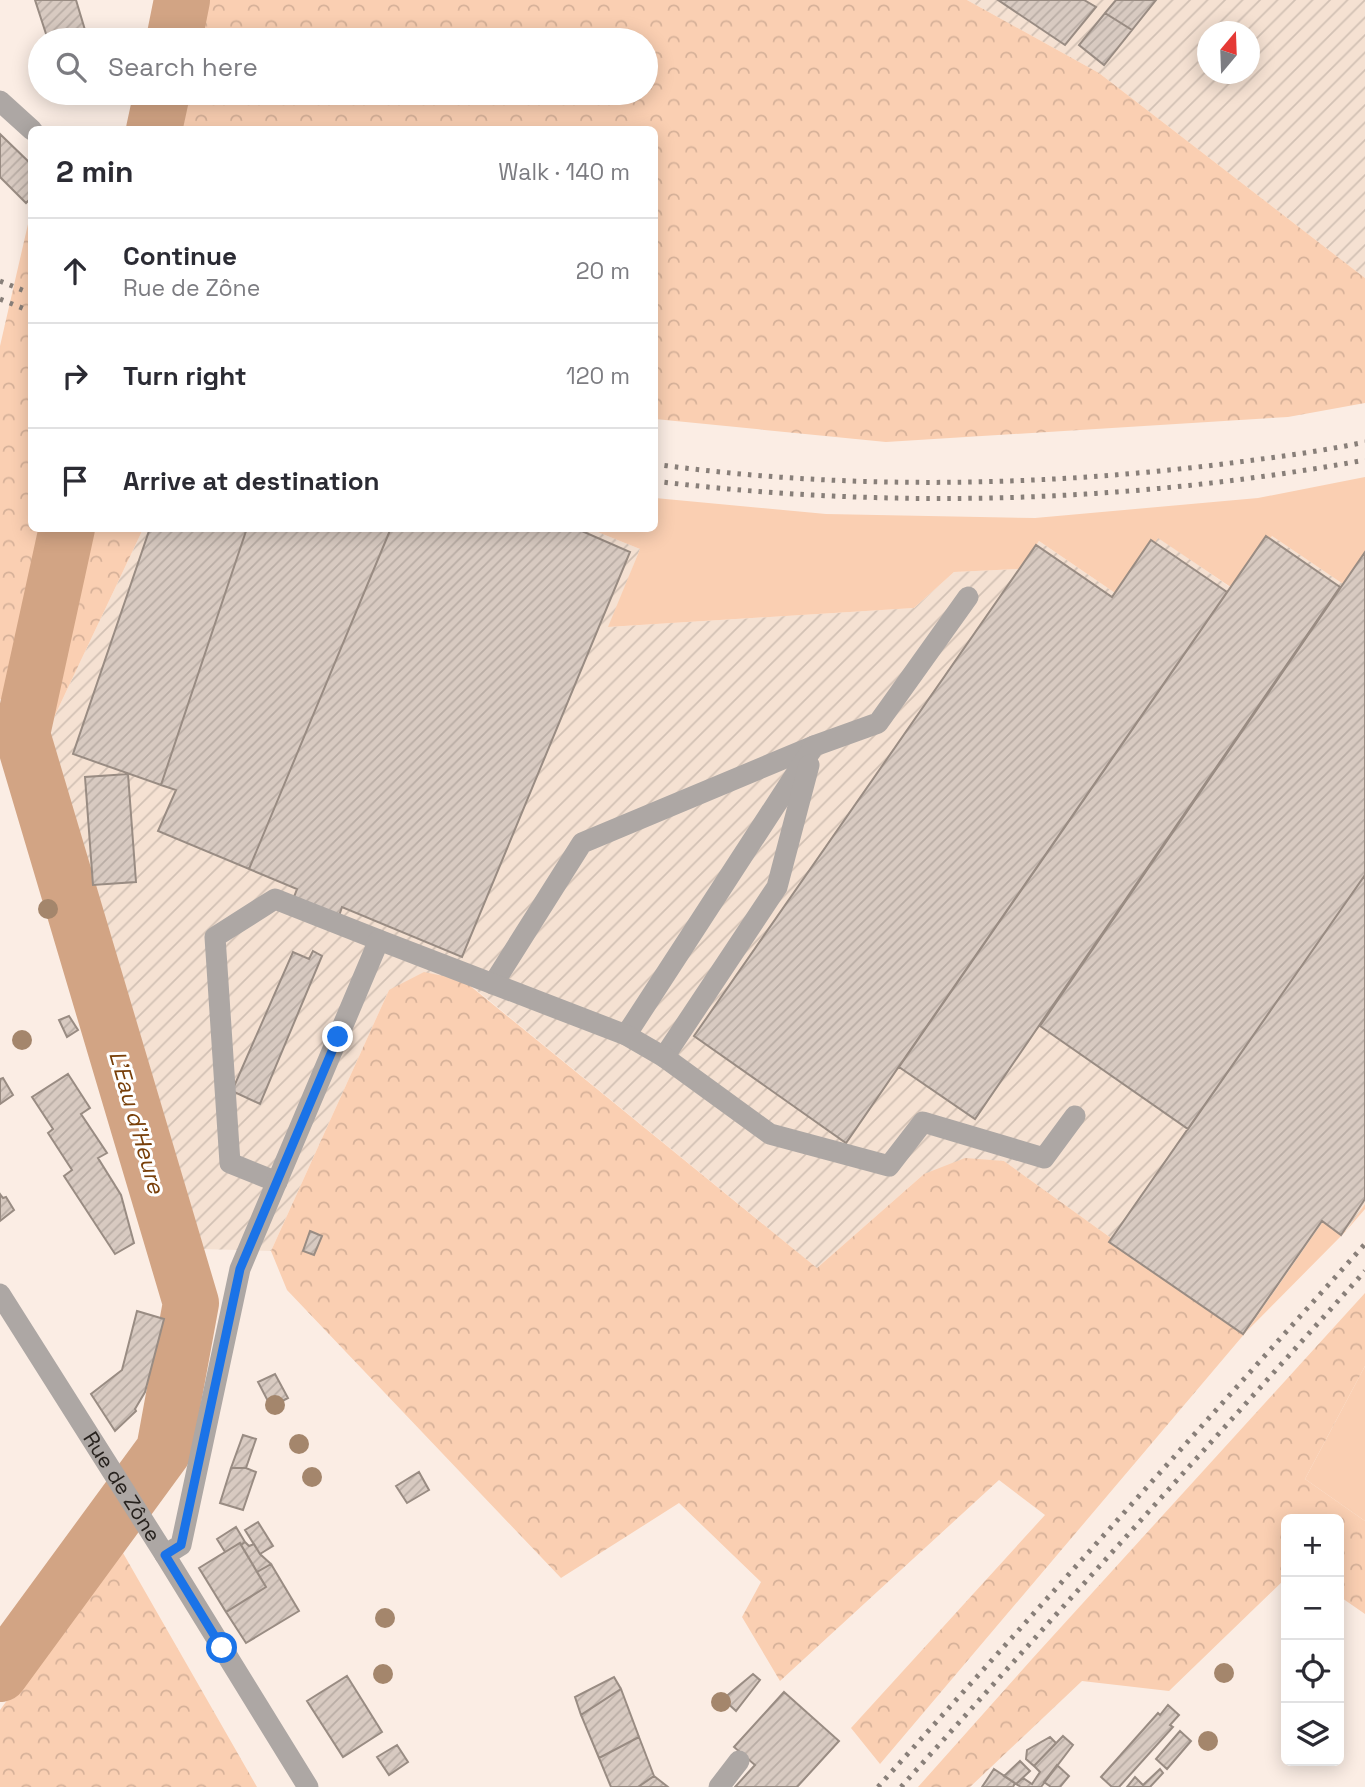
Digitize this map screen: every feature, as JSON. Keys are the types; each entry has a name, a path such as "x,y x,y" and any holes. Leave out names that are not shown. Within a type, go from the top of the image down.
{"street":[{"path":"0,101 28,126"},
{"path":"493,984 582,843 814,746 878,723 968,597"},
{"path":"626,1035 814,746"},
{"path":"664,1057 777,887 814,746"},
{"path":"277,1182 230,1163 215,937 275,899 626,1035 664,1057 770,1134 889,1166 923,1122 1044,1158 1075,1116"},
{"path":"165,1555 181,1545 240,1269 379,940"},
{"name":"Rue de Zône","path":"0,1294 308,1787"},
{"path":"719,1787 739,1760"}],"shaded area":[{"path":"967,0 1365,0 1365,278 1099,73"},
{"path":"142,532 598,532 640,549 609,627 914,608 954,572 1020,569 1039,541 1118,595 1158,537 1234,590 1272,536 1346,586 1365,559 1365,1204 1346,1231 1325,1217 1246,1332 1004,1161 924,1174 817,1268 464,980 389,990 271,1251 201,1249 48,730"}],"green space":[{"path":"183,0 967,0 1099,73 1365,278 1365,403 1288,417 886,442 658,419 658,126 155,126 159,105 658,105 658,28 177,28"},
{"path":"28,224 28,532 142,532 48,730 0,699 0,346"},
{"path":"1365,477 1365,559 1346,586 1272,536 1235,590 1158,538 1118,595 1039,541 1020,569 954,572 914,608 608,627 640,549 598,532 658,532 658,498 826,514 1035,518 1258,498"},
{"path":"424,972 463,980 817,1268 924,1174 965,1158 1004,1161 1246,1332 880,1764 851,1728 1045,1515 999,1480 780,1681 742,1617 761,1582 679,1503 561,1578 287,1290 271,1251 389,990"},
{"path":"1365,1204 1365,1209 1346,1231"},
{"path":"1326,1217 1346,1231 1246,1332"},
{"path":"1365,1293 1365,1366 1305,1479 1365,1521 1365,1614 1344,1599 1344,1514 1281,1514 1281,1583 1169,1691 1082,1681 970,1787 918,1787"},
{"path":"1365,1366 1365,1521 1305,1479"},
{"path":"119,1546 257,1787 0,1787 0,1710"}],"building":[{"path":"35,0 76,0 84,28 44,28"},
{"path":"998,0 1084,0 1096,7 1065,45"},
{"path":"1116,0 1156,0 1132,30 1105,13"},
{"path":"1105,13 1132,30 1104,65 1079,45"},
{"path":"0,134 28,161 28,201 26,203 0,177"},
{"path":"149,532 246,532 161,785 73,754"},
{"path":"246,532 389,532 249,869 158,831 176,790 161,785"},
{"path":"389,532 584,532 630,552 462,957 342,907 339,916 294,897 297,889 249,869"},
{"path":"1266,536 1340,587 975,1119 899,1067"},
{"path":"1151,540 1227,592 846,1143 694,1036 1036,545 1112,597"},
{"path":"1365,552 1365,875 1188,1129 1040,1026"},
{"path":"128,774 136,882 93,885 85,777"},
{"path":"1365,875 1365,1199 1341,1235 1322,1221 1243,1334 1109,1242"},
{"path":"313,951 322,956 260,1104 232,1091 293,952 309,959"},
{"path":"69,1016 78,1030 67,1037 59,1020"},
{"path":"68,1074 90,1108 81,1114 107,1153 98,1158 121,1195 134,1243 115,1254 64,1176 72,1170 48,1133 53,1129 32,1097"},
{"path":"3,1078 13,1095 0,1104 0,1079"},
{"path":"0,1194 3,1198 6,1197 14,1210 0,1221"},
{"path":"310,1231 322,1236 314,1255 303,1251"},
{"path":"137,1311 164,1319 145,1392 136,1411 115,1431 91,1394 122,1370"},
{"path":"275,1374 288,1398 271,1407 258,1382"},
{"path":"243,1435 256,1439 246,1468 231,1468"},
{"path":"231,1468 246,1468 256,1472 243,1510 220,1503"},
{"path":"419,1472 429,1490 407,1503 396,1486"},
{"path":"258,1522 273,1546 260,1554 245,1530"},
{"path":"236,1527 245,1542 225,1552 217,1539"},
{"path":"245,1542 249,1546 254,1544 271,1564 257,1572 241,1545"},
{"path":"240,1543 266,1587 226,1612 199,1568"},
{"path":"271,1564 299,1611 246,1643 226,1612 266,1587 257,1572"},
{"path":"753,1674 760,1680 736,1711 723,1699"},
{"path":"347,1676 382,1732 343,1757 307,1701"},
{"path":"614,1677 621,1689 581,1715 575,1697"},
{"path":"621,1689 639,1737 599,1758 581,1715"},
{"path":"784,1692 839,1741 797,1787 735,1787 755,1765 734,1747"},
{"path":"1168,1705 1179,1715 1170,1725 1173,1727 1119,1787 1112,1787 1101,1777"},
{"path":"1180,1731 1191,1741 1167,1769 1156,1759"},
{"path":"1063,1736 1073,1745 1041,1787 1021,1787 1016,1784 1023,1778 1032,1784 1040,1772 1034,1766"},
{"path":"639,1737 654,1776 638,1787 611,1787 599,1758"},
{"path":"1050,1737 1056,1743 1034,1766 1026,1759 1027,1750"},
{"path":"397,1745 408,1762 389,1775 377,1757"},
{"path":"1020,1761 1030,1771 1016,1784 1004,1776"},
{"path":"1057,1765 1069,1776 1060,1787 1051,1787 1044,1782"},
{"path":"994,1769 1015,1783 1013,1787 982,1787"},
{"path":"1160,1769 1163,1773 1150,1787 1127,1787 1135,1777 1143,1785"},
{"path":"654,1776 668,1787 638,1787"}],"waterway":[{"name":"L'Eau d'Heure","path":"176,28 182,0"},
{"name":"L'Eau d'Heure","path":"155,126 159,105"},
{"name":"L'Eau d'Heure","path":"0,1674 164,1450 191,1303 22,734 66,532"}],"railway":[{"path":"0,281 28,292"},
{"path":"0,299 28,310"},
{"path":"658,464 796,478 1010,481 1152,472 1312,452 1365,442"},
{"path":"658,481 832,496 1010,498 1188,486 1365,460"},
{"path":"878,1787 1365,1244"},
{"path":"901,1787 1365,1271"}],"route":[{"path":"222,1648 165,1555 181,1545 240,1269 338,1037"}]}
